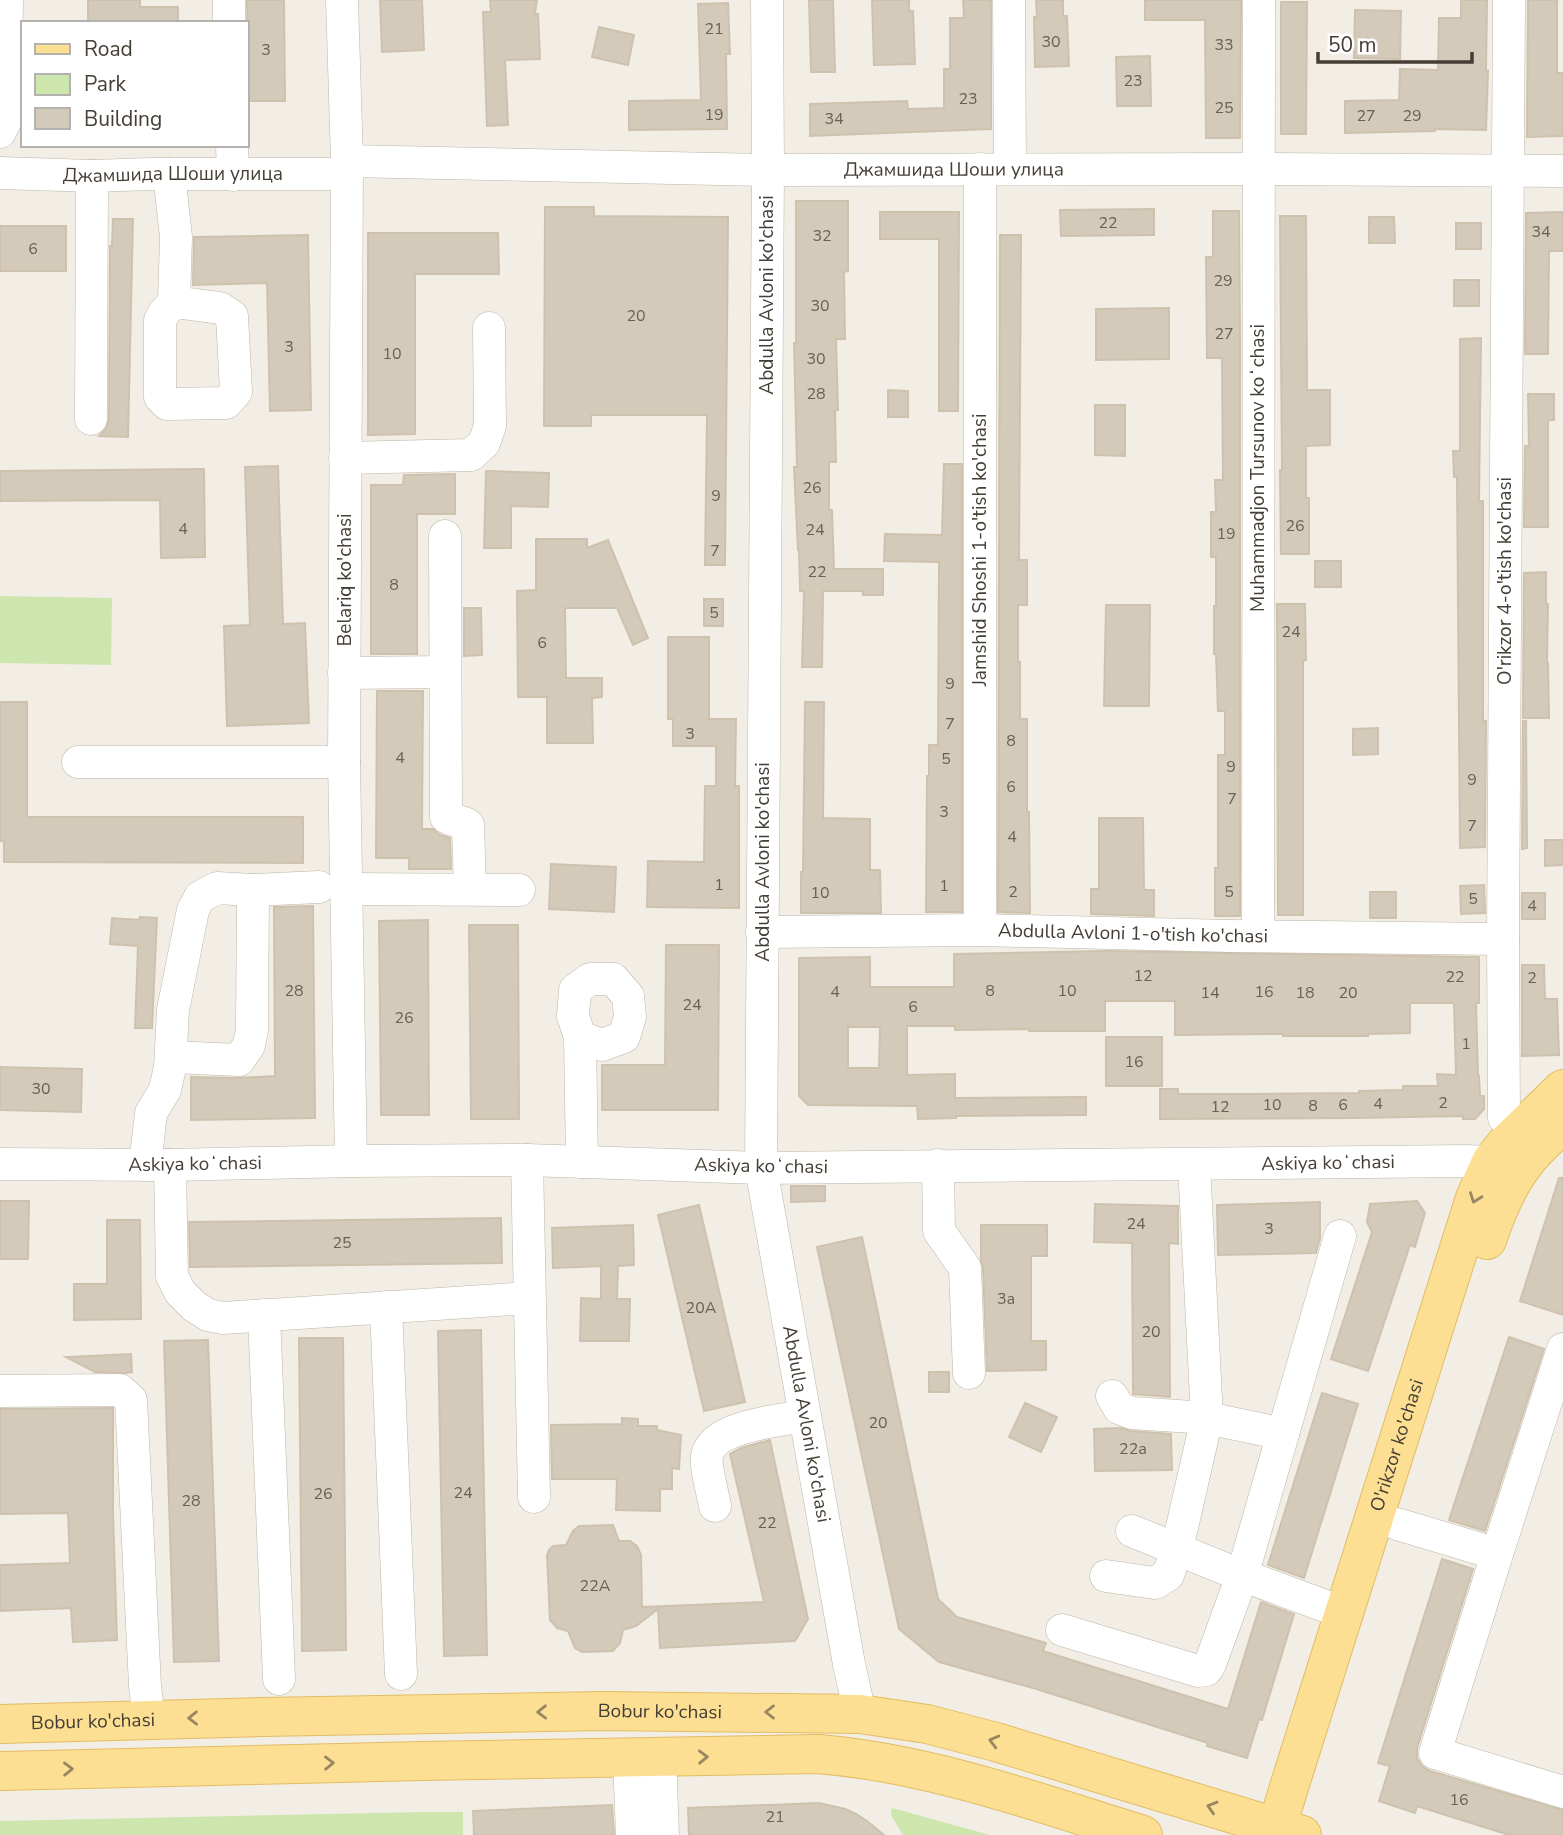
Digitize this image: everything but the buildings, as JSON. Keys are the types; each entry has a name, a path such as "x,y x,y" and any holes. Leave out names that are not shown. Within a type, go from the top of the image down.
{"main road":[{"name":"O'rikzor ko'chasi","path":"1290,1833 1344,1613 1475,1199 1517,1152 1563,1089"},
{"name":"O'rikzor ko'chasi","path":"1290,1833 1396,1524 1492,1223 1506,1193 1517,1152 1563,1123"},
{"name":"Bobur ko'chasi","path":"0,1724 603,1711 860,1714 927,1724 996,1742 1290,1833"},
{"path":"603,1711 594,1721 591,1735 595,1748 631,1758"},
{"path":"261,1717 270,1728 273,1742 269,1754 261,1764"},
{"path":"0,1770 818,1754 868,1759 926,1772 1079,1826 1143,1835"}],"street":[{"path":"0,132 5,122 7,0"},
{"path":"229,0 229,21"},
{"name":"Belariq ko'chasi","path":"342,0 347,168 344,762 333,888 351,1161"},
{"name":"Abdulla Avloni ko'chasi","path":"767,0 761,1168 860,1714"},
{"name":"Jamshid Shoshi 1-o'tish ko'chasi","path":"980,930 995,169 1009,0"},
{"name":"Muhammadjon Tursunov koʻchasi","path":"1258,936 1259,0"},
{"name":"O'rikzor 4-o'tish ko'chasi","path":"1509,0 1504,1118 1517,1152"},
{"name":"Джамшида Шоши улица","path":"0,173 92,176 169,174 232,160 347,168 1563,171"},
{"path":"169,174 176,237 174,302"},
{"path":"91,419 92,176"},
{"path":"345,458 471,455 484,443 490,426 489,328"},
{"path":"445,537 446,817 464,821 468,825 470,889"},
{"path":"344,673 444,672"},
{"path":"78,762 344,762"},
{"path":"519,890 217,888 200,897 193,909 173,1010 171,1057 165,1090 151,1113 172,1276 180,1292 208,1315 223,1318 529,1298"},
{"path":"171,1057 239,1060 249,1045 252,1030 253,890"},
{"name":"Abdulla Avloni 1-o'tish ko'chasi","path":"762,932 980,930 1503,939"},
{"path":"580,1037 582,1162"},
{"name":"Askiya koʻchasi","path":"0,1164 157,1165 527,1160 761,1168 1194,1165 1517,1152"},
{"path":"527,1160 534,1497"},
{"path":"938,1165 939,1231 965,1268 969,1373"},
{"path":"1106,1576 1155,1583 1168,1575 1177,1549 1207,1418 1194,1165"},
{"path":"1062,1630 1198,1671 1206,1670 1242,1576 1340,1236"},
{"path":"386,1307 401,1674"},
{"path":"264,1315 279,1679"},
{"path":"1563,1349 1435,1753 1563,1792"},
{"path":"0,1391 120,1390 131,1400 145,1686 149,1719"},
{"path":"1112,1396 1119,1408 1132,1413 1207,1418 1283,1434"},
{"path":"715,1506 706,1457 710,1448 723,1436 754,1424 805,1416"},
{"path":"1396,1524 1497,1554"},
{"path":"1132,1531 1242,1576 1344,1613"},
{"path":"631,1758 632,1835"},
{"path":"631,1758 663,1835"}],"green space":[{"path":"0,596 112,598 111,665 0,663"},
{"path":"892,1808 990,1835 903,1835 891,1815"},
{"path":"463,1812 463,1835 0,1835 0,1821"}]}
